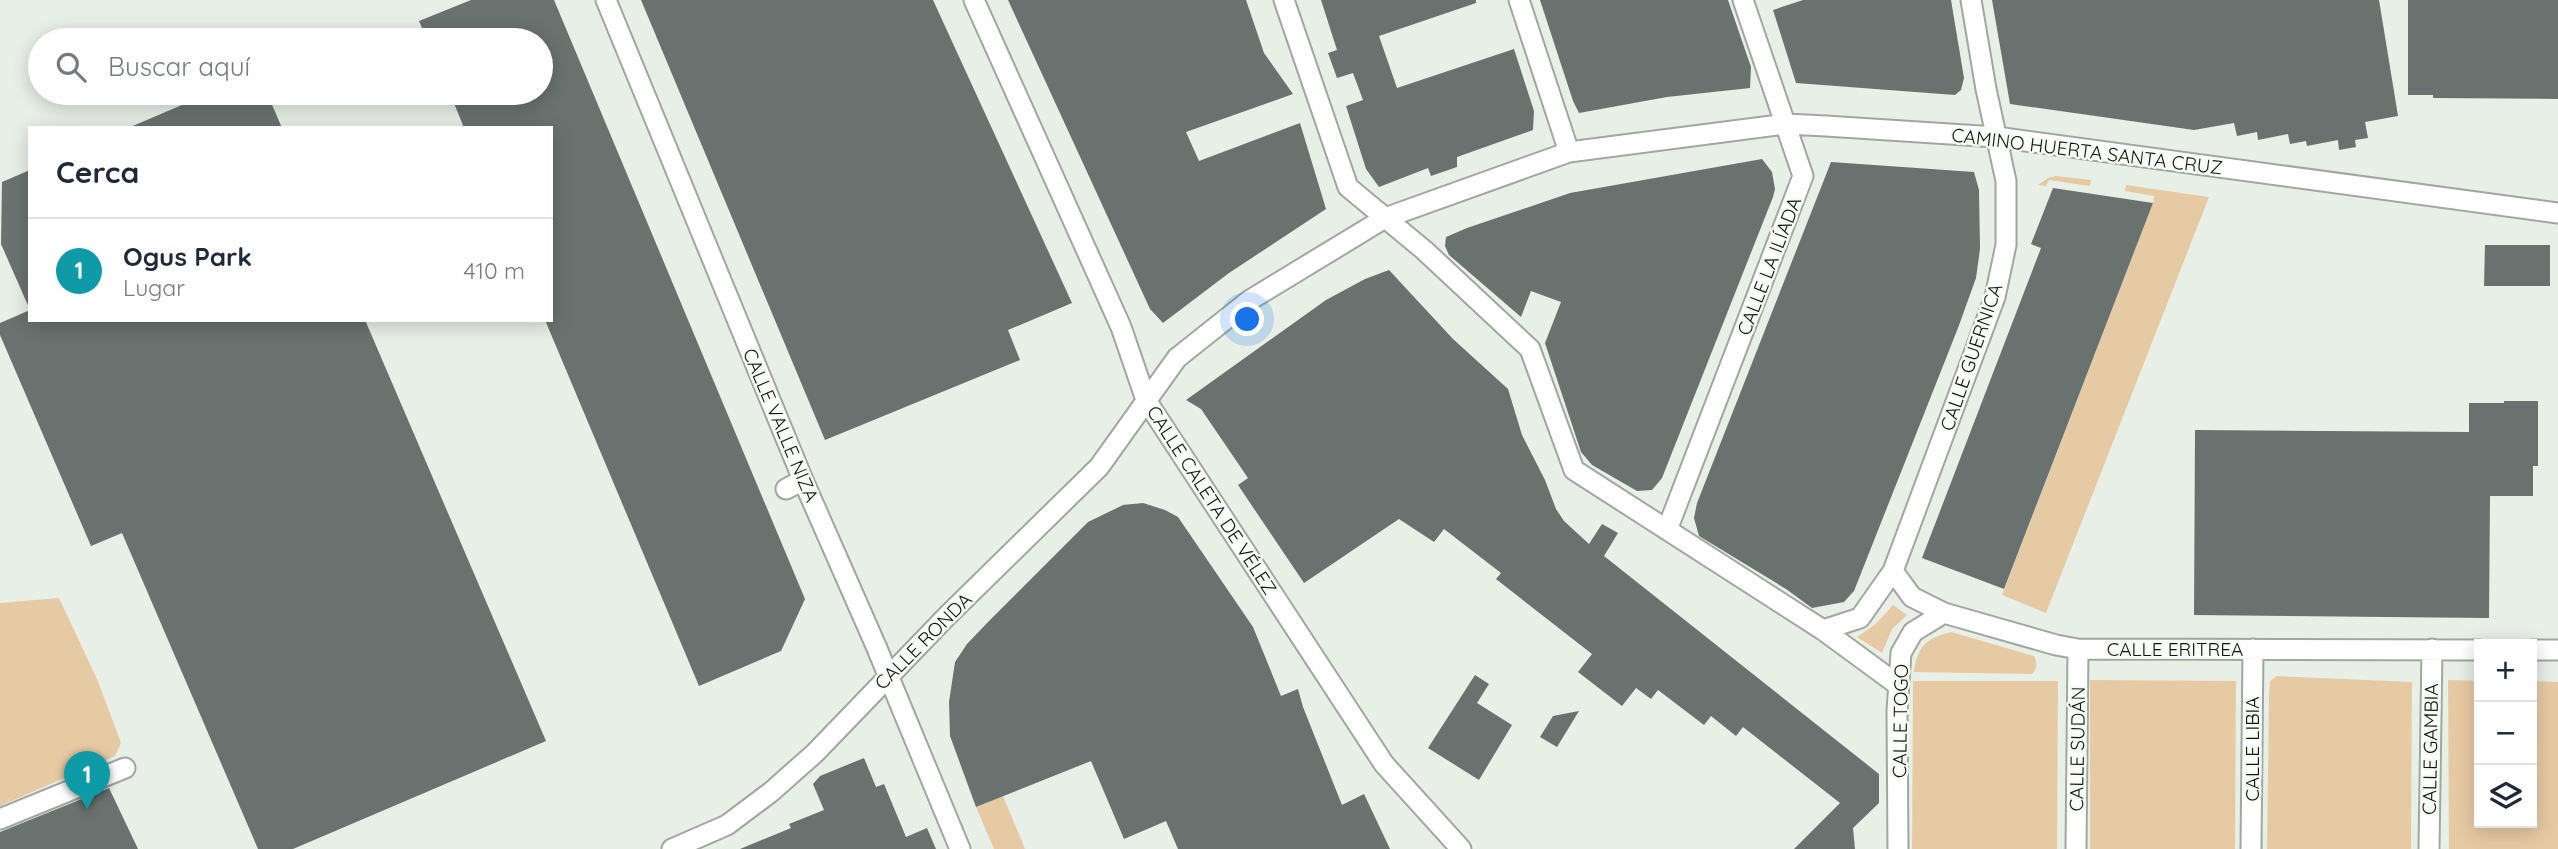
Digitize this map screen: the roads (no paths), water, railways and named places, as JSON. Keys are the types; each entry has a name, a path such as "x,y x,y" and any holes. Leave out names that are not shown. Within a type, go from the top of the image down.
{"street":[{"name":"CALLE VALLE NIZA","path":"606,0 794,484 888,675 960,849"},
{"name":"CALLE CALETA DE VÉLEZ","path":"974,0 1121,327 1146,400 1384,764 1460,848"},
{"path":"1284,0 1348,187 1424,250 1530,349 1574,470 1823,630 1898,685"},
{"path":"1519,0 1569,152"},
{"name":"CALLE LA ILÍADA","path":"1667,530 1803,176 1742,0"},
{"name":"CALLE GUERNICA","path":"1823,630 1860,618 1893,572 1995,296 2006,245 2006,181 1971,0"},
{"name":"CAMINO HUERTA SANTA CRUZ","path":"1146,400 1177,358 1250,300 1385,218 1569,152 1786,124 1996,136 2558,213"},
{"name":"CALLE RONDA","path":"672,849 727,825 771,792 815,753 888,675 1099,467 1146,400"},
{"name":"CALLE ERITREA","path":"1893,572 1912,597 1944,613 2078,649 2474,650"},
{"name":"CALLE TOGO","path":"1898,849 1898,685 1901,653 1913,632 1944,613"},
{"name":"CALLE SUDÁN","path":"2076,849 2078,649"},
{"name":"CALLE LIBIA","path":"2251,849 2252,649"},
{"name":"CALLE GAMBIA","path":"2429,849 2432,649"},
{"path":"2537,650 2558,650"},
{"path":"0,819 125,768"}],"place":[{"name":"Ogus Park","path":"87,809"}]}
